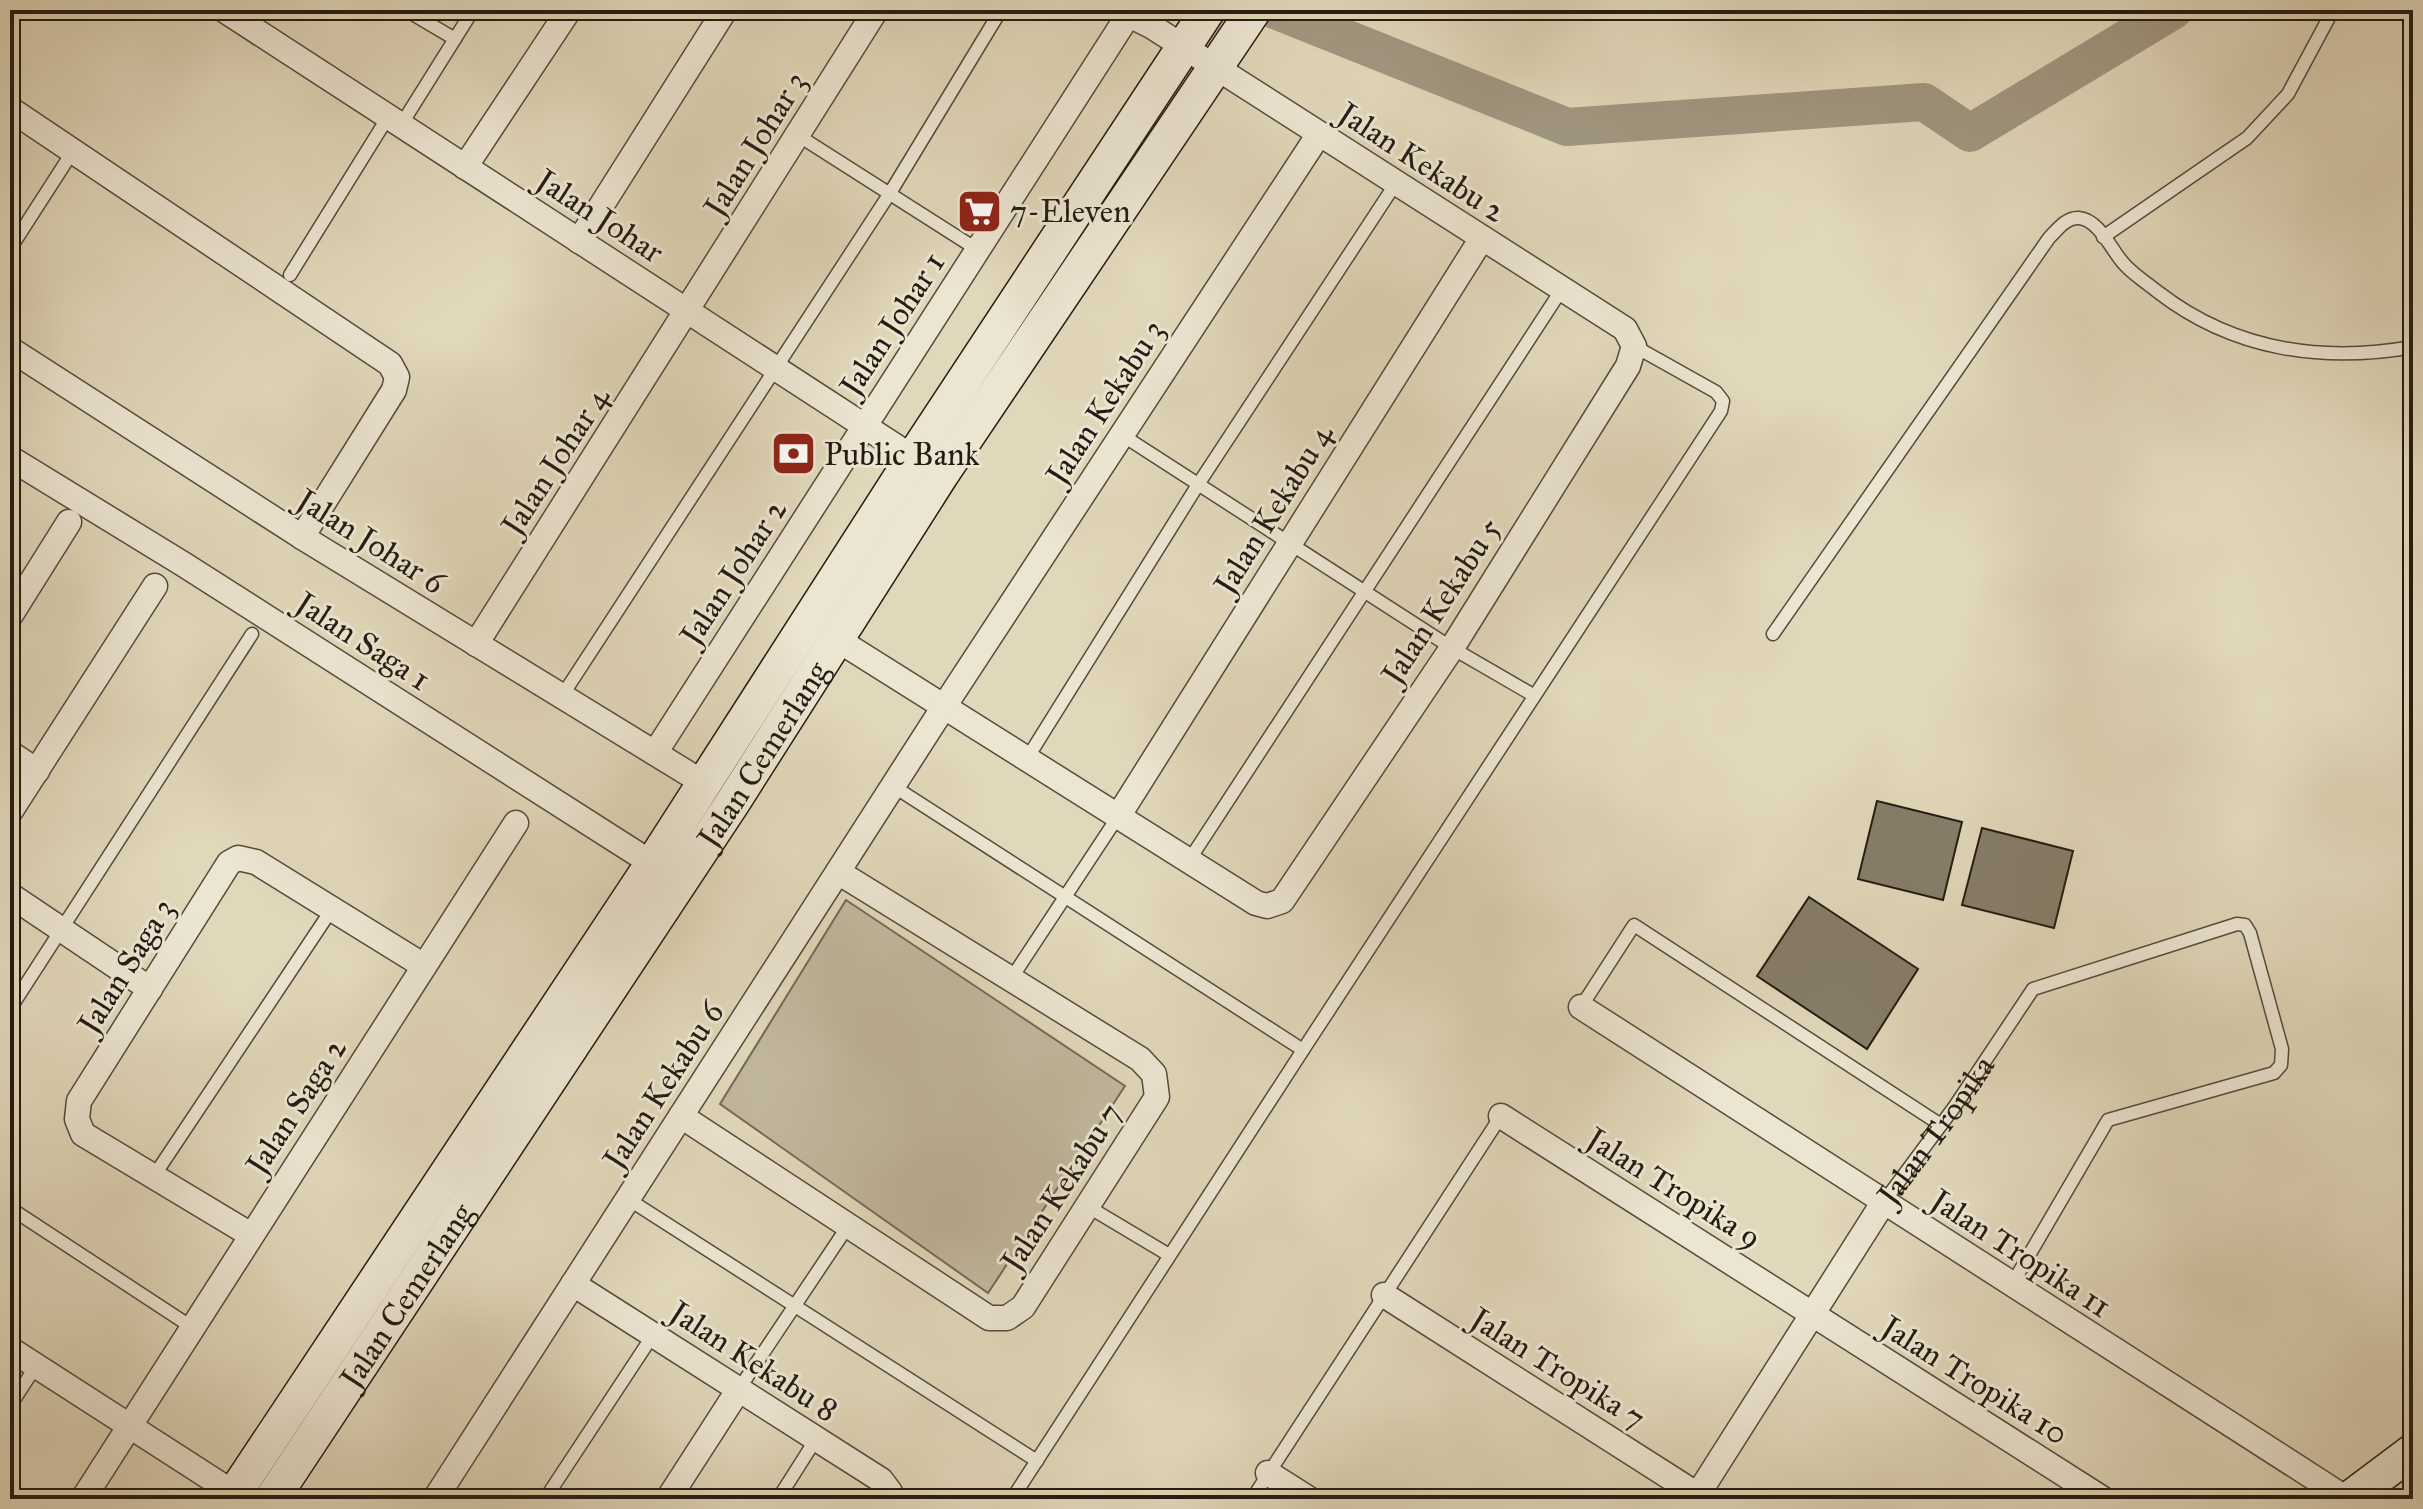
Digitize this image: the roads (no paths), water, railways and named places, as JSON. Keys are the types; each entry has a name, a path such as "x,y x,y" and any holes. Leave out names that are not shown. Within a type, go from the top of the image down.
{"main road":[{"name":"Jalan Cemerlang","path":"236,1497 666,872 838,640 941,475 1254,10"},
{"name":"Jalan Cemerlang","path":"272,1499 666,872 702,782 1196,30"},
{"path":"2348,1499 2413,1451"}],"street":[{"name":"Jalan Johar","path":"224,10 941,475"},
{"path":"465,167 569,10"},
{"path":"579,241 725,10"},
{"name":"Jalan Johar 3","path":"688,312 876,10"},
{"name":"Jalan Johar 1","path":"865,426 978,250 1124,12 1196,30"},
{"name":"Jalan Kekabu 2","path":"1196,30 1223,59 1319,134 1562,289 1629,338"},
{"path":"10,109 390,364 397,377 394,390 302,537"},
{"name":"Jalan Kekabu 3","path":"945,705 1319,134"},
{"name":"Jalan Kekabu 4","path":"1119,815 1482,238"},
{"name":"Jalan Johar 4","path":"476,644 688,312"},
{"name":"Jalan Kekabu 5","path":"1188,863 1256,903 1267,906 1282,901 1452,648 1628,366 1629,338"},
{"name":"Jalan Johar 6","path":"10,349 302,537 702,782"},
{"name":"Jalan Johar 2","path":"655,753 865,426"},
{"name":"Jalan Saga 1","path":"10,458 183,564 666,872"},
{"path":"10,616 69,522"},
{"path":"10,812 155,586"},
{"path":"838,640 1028,757 1188,863"},
{"name":"Jalan Kekabu 6","path":"435,1499 945,705"},
{"path":"10,753 37,771"},
{"name":"Jalan Saga 2","path":"83,1499 516,823"},
{"name":"Jalan Saga 3","path":"251,1235 83,1134 77,1119 79,1101 229,863 238,858 256,862 424,966"},
{"name":"Jalan Kekabu 7","path":"681,1116 989,1318 1007,1318 1023,1307 1157,1097 1154,1074 1140,1059 838,872"},
{"path":"10,895 150,989"},
{"name":"Jalan Tropika 11","path":"1581,1007 2011,1286 2348,1499"},
{"name":"Jalan Tropika 9","path":"1501,1116 1813,1314"},
{"name":"Jalan Tropika","path":"1699,1498 1883,1203"},
{"name":"Jalan Kekabu 8","path":"573,1284 881,1480 890,1492 888,1499"},
{"name":"Jalan Tropika 7","path":"1384,1295 1699,1498"},
{"name":"Jalan Tropika 10","path":"1813,1314 2103,1499"},
{"path":"10,1349 236,1497"},
{"path":"668,1499 739,1389"},
{"path":"1268,1473 1309,1499"}],"lane":[{"path":"406,10 455,39"},
{"path":"290,275 473,10"},
{"path":"562,696 890,193 1001,10"},
{"path":"2103,237 2247,138 2288,94 2333,10"},
{"path":"799,136 978,250"},
{"path":"10,249 14,232 73,151"},
{"path":"1028,757 1199,483 1396,183"},
{"path":"1773,634 2049,238 2065,221 2079,218 2092,224 2126,267 2177,307 2237,338 2293,352 2377,353 2413,347"},
{"path":"1188,863 1562,289"},
{"path":"1012,1499 1533,695 1721,411 1723,401 1716,392 1629,338"},
{"path":"1122,435 1452,648 1533,695"},
{"path":"10,1009 252,634"},
{"path":"893,786 1303,1050"},
{"path":"1011,979 1119,815"},
{"path":"154,1176 332,909"},
{"name":"Jalan Tropika","path":"1883,1203 1941,1125 2033,989 2237,924 2245,925 2250,933 2282,1049 2281,1065 2274,1073 2108,1120 2011,1286"},
{"path":"1581,1007 1634,925 1941,1125"},
{"path":"1252,1499 1501,1116"},
{"path":"628,1199 1037,1461"},
{"path":"1087,1206 1169,1255"},
{"path":"10,1208 193,1328"},
{"path":"739,1389 797,1307 848,1226"},
{"path":"545,1499 653,1335"},
{"path":"10,1406 36,1366"},
{"path":"778,1499 816,1439"}],"waterway":[{"path":"1275,10 1567,127 1924,102 1970,133 2174,10"}],"place":[{"name":"7-Eleven","path":"979,211"},
{"name":"Public Bank","path":"793,454"}]}
